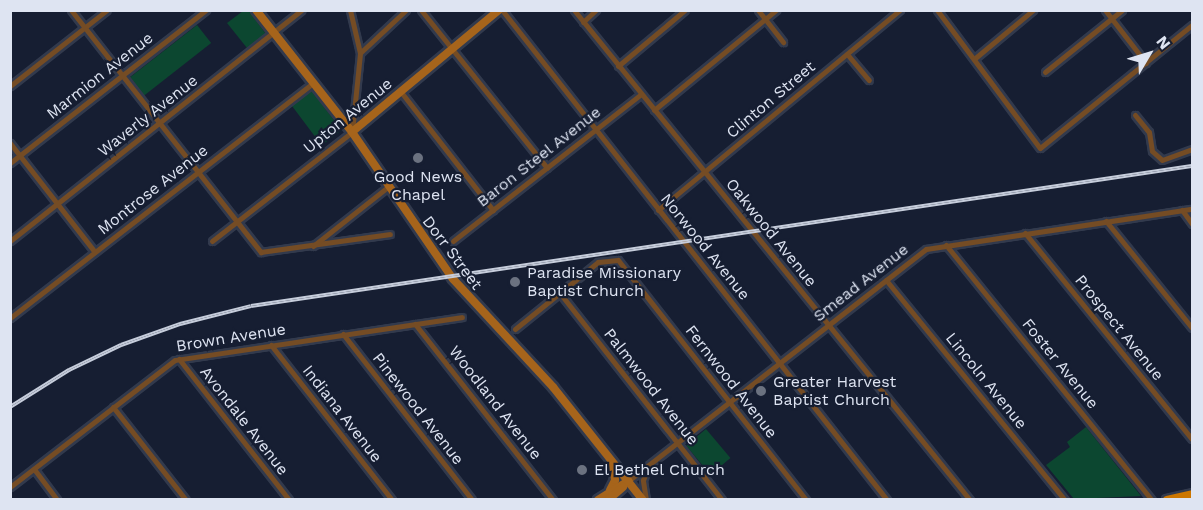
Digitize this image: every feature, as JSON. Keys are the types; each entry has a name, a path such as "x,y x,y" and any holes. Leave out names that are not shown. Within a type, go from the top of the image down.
{"main road":[{"name":"Dorr Street","path":"256,10 352,132 466,296 553,387 645,500"},
{"name":"Upton Avenue","path":"352,132 500,10"},
{"path":"610,490 615,480 613,463"},
{"name":"Smead Avenue","path":"598,500 610,490 628,481"},
{"name":"Smead Avenue","path":"608,500 628,481"},
{"path":"1167,500 1192,494"}],"street":[{"path":"71,10 261,252 312,247 390,234"},
{"path":"10,86 107,10"},
{"name":"Marmion Avenue","path":"10,163 206,10"},
{"name":"Waverly Avenue","path":"10,241 275,34 301,10"},
{"path":"350,10 360,53 352,132"},
{"path":"360,53 406,10"},
{"path":"422,10 547,168"},
{"name":"Norwood Avenue","path":"500,10 887,500"},
{"name":"Oakwood Avenue","path":"574,10 970,500"},
{"path":"583,22 596,10"},
{"path":"618,66 685,10"},
{"path":"758,10 783,42"},
{"path":"654,110 776,10"},
{"name":"Clinton Street","path":"658,210 900,10"},
{"path":"937,10 1040,148 1192,25"},
{"path":"974,59 1033,10"},
{"path":"1105,10 1146,63"},
{"path":"1045,72 1122,10"},
{"path":"847,54 869,80"},
{"name":"Montrose Avenue","path":"10,318 313,83"},
{"path":"401,92 493,210"},
{"name":"Baron Steel Avenue","path":"453,241 641,94"},
{"path":"1135,115 1149,132 1149,144 1156,156 1169,159 1192,149"},
{"name":"Upton Avenue","path":"212,241 352,132"},
{"path":"10,143 95,252"},
{"path":"312,247 389,186"},
{"name":"Smead Avenue","path":"628,481 926,249 1192,209"},
{"path":"1182,210 1192,224"},
{"path":"1106,221 1192,328"},
{"name":"Prospect Avenue","path":"1025,233 1192,440"},
{"name":"Foster Avenue","path":"946,245 1152,500"},
{"name":"Fernwood Avenue","path":"559,292 595,264 609,259 620,262 806,500"},
{"name":"Lincoln Avenue","path":"886,280 1065,500"},
{"path":"515,329 559,292"},
{"name":"Palmwood Avenue","path":"559,292 722,500"},
{"name":"Brown Avenue","path":"10,487 179,359 462,317"},
{"name":"Woodland Avenue","path":"415,324 553,500"},
{"name":"Pinewood Avenue","path":"343,334 472,500"},
{"name":"Indiana Avenue","path":"271,345 392,500"},
{"name":"Avondale Avenue","path":"179,359 289,500"},
{"path":"113,407 186,500"},
{"path":"645,500 643,480 649,465"},
{"path":"34,469 57,500"}],"green space":[{"path":"243,11 249,11 266,34 247,48 227,23"},
{"path":"197,25 211,43 144,95 130,77"},
{"path":"312,91 341,130 322,145 292,106"},
{"path":"1086,427 1141,496 1074,499 1046,465 1070,447 1067,442"},
{"path":"706,429 730,458 711,475 686,446"}],"railway":[{"path":"10,407 69,370 121,345 180,324 251,306 1192,166"}],"place":[{"name":"Good News Chapel","path":"418,158"},
{"name":"Paradise Missionary Baptist Church","path":"515,282"},
{"name":"Greater Harvest Baptist Church","path":"761,391"},
{"name":"El Bethel Church","path":"582,470"}]}
